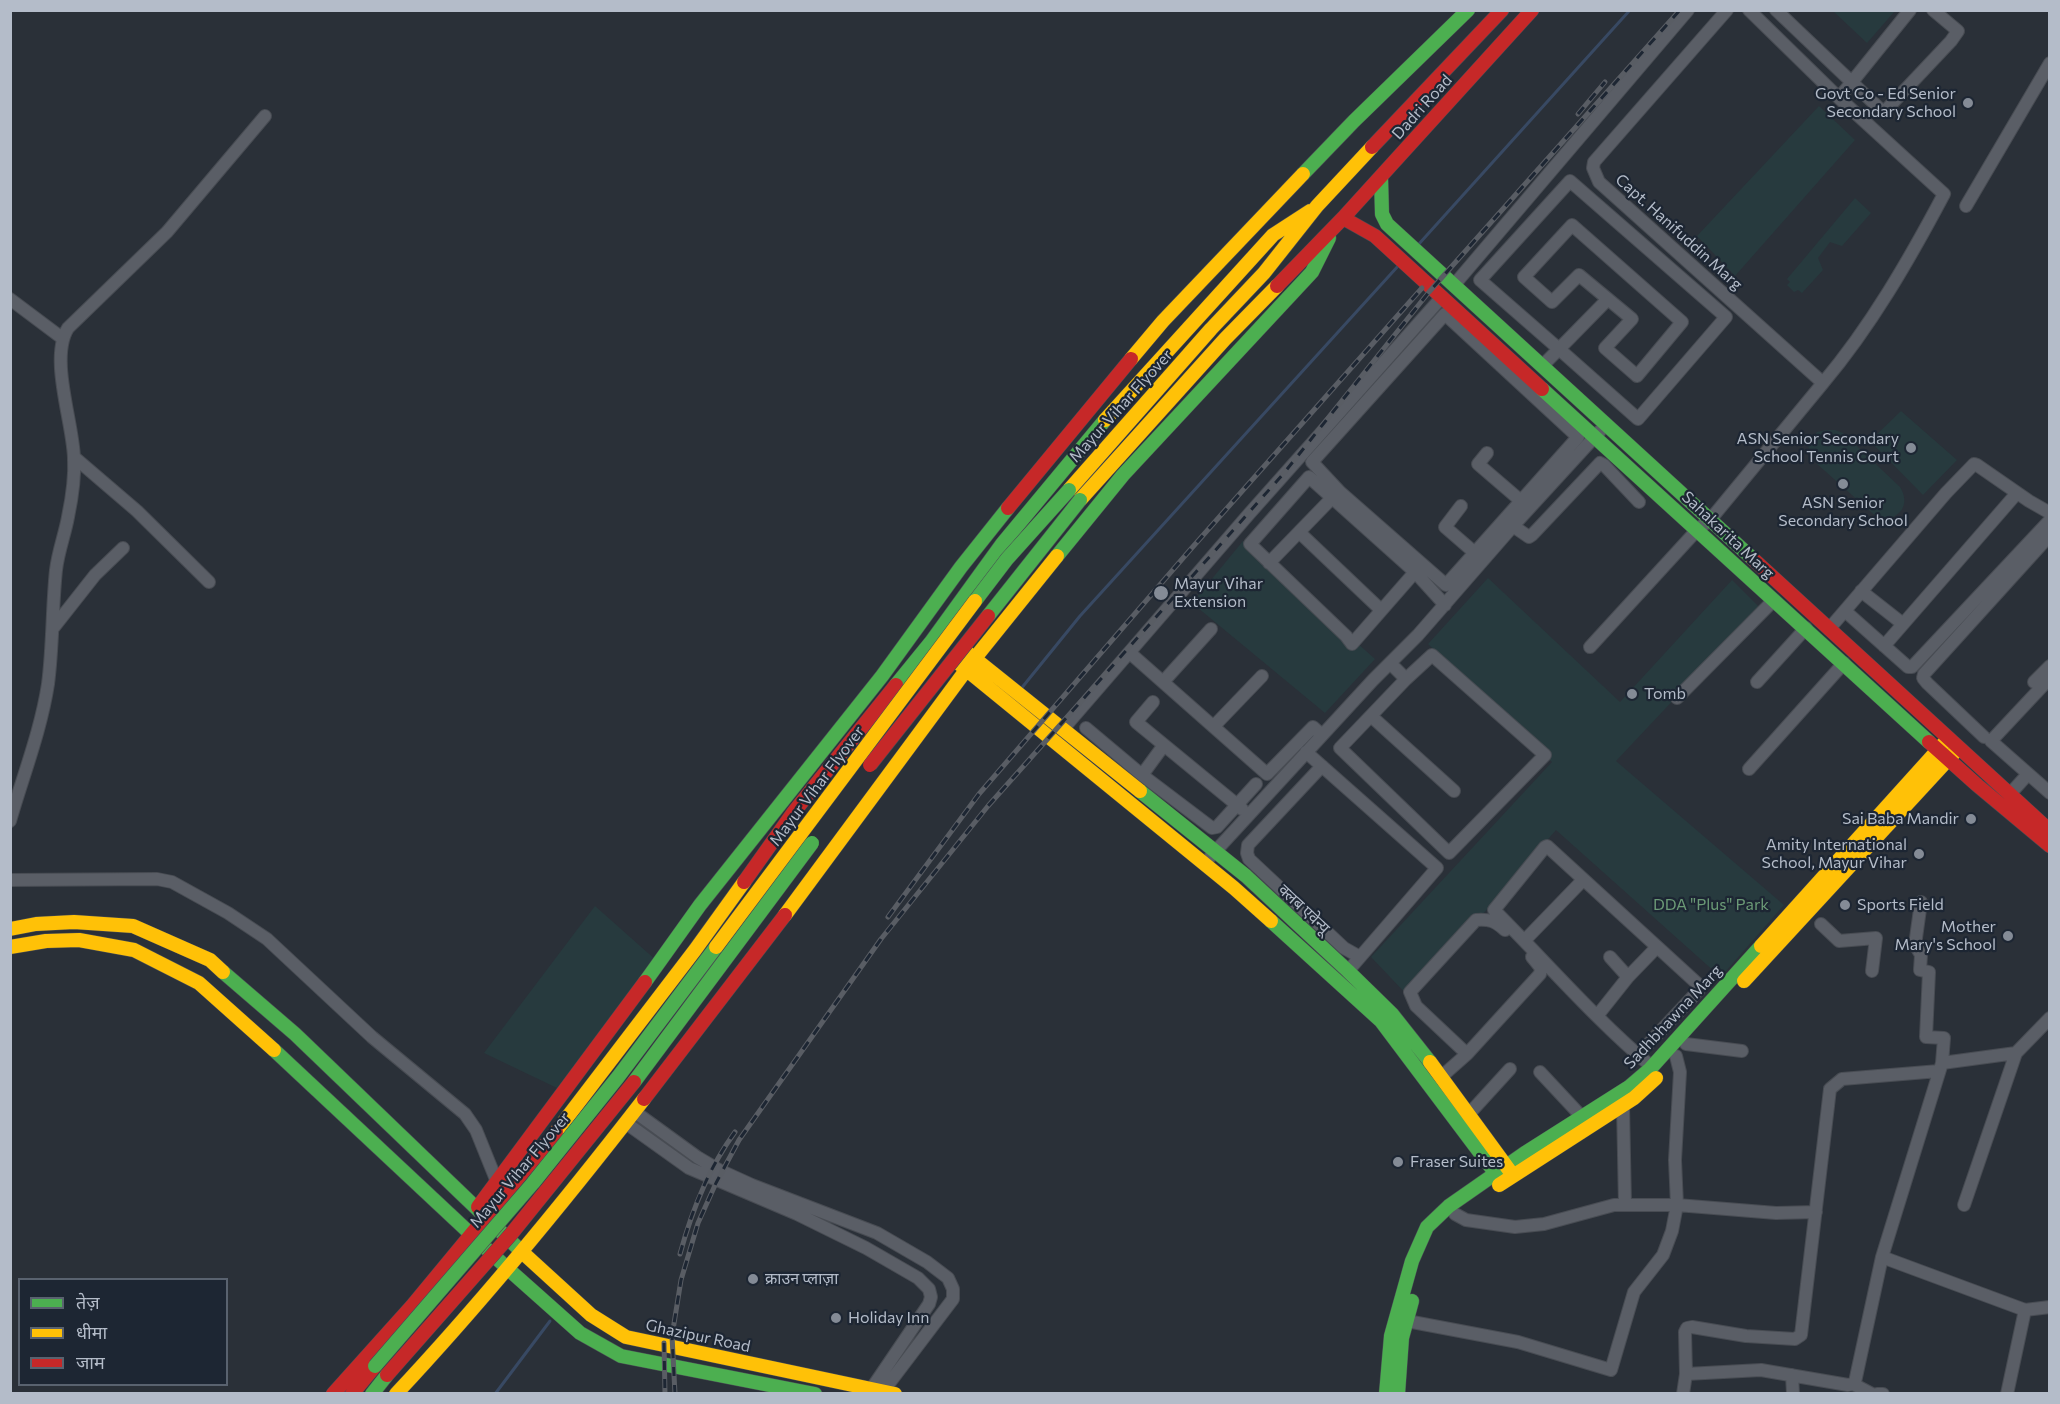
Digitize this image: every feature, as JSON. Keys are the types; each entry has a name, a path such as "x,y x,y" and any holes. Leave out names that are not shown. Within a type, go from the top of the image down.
{"main road":[{"path":"333,1394 470,1236 497,1182 632,1001 700,905 882,676 969,558 1041,467 1163,321 1354,121 1468,10"},
{"name":"Dadri Road","path":"1317,206 1502,10"},
{"name":"Dadri Road","path":"1339,222 1532,10"},
{"name":"Sahakarita Marg","path":"1381,177 1382,214 1387,224 2049,829"},
{"path":"482,1211 538,1156 695,950 793,813 935,636 1002,544 1121,402 1273,235 1317,206"},
{"name":"Mayur Vihar Flyover","path":"352,1394 533,1183 618,1077 1007,559 1211,329 1264,273 1317,206"},
{"path":"396,1394 450,1336 522,1252 630,1117 758,951 971,663 1123,475 1311,272 1339,222"},
{"name":"Mayur Vihar Flyover","path":"862,776 1080,500 1225,339 1339,222"},
{"name":"Sahakarita Marg","path":"1339,222 1375,236 1442,297 1587,440 1698,530 1944,754 2049,846"},
{"path":"1002,544 1004,565 1013,576 1027,580 1043,574"},
{"path":"935,636 1003,690"},
{"name":"क्लब एवेन्यू","path":"1003,690 1033,704 1246,876 1348,971 1392,1014 1441,1077 1468,1115 1505,1175"},
{"name":"क्लब एवेन्यू","path":"1003,690 1025,717 1204,864 1343,984 1381,1021 1505,1175"},
{"name":"Sadhbhawna Marg","path":"1398,1394 1402,1338 1418,1276 1436,1232 1505,1175 1582,1117 1629,1087 1652,1066 1944,754 1958,747"},
{"name":"Sadhbhawna Marg","path":"1386,1394 1391,1336 1412,1262 1427,1227 1449,1206 1634,1098 1676,1056 1944,754"},
{"path":"783,801 793,813"},
{"name":"Mayur Vihar Flyover","path":"372,1394 546,1192 624,1095 820,831"},
{"name":"Ghazipur Road","path":"10,929 36,924 74,922 133,926 210,960 295,1034 482,1211 522,1252 591,1315 626,1337 880,1392"},
{"name":"Ghazipur Road","path":"10,947 46,940 79,940 134,950 199,983 317,1090 470,1236 580,1333 621,1356 816,1394"},
{"path":"411,1306 427,1299 443,1303 454,1325 450,1336"}],"street":[{"path":"1454,285 1688,10"},
{"name":"Capt. Hanifuddin Marg","path":"1727,10 1594,162 1593,168 1599,182 1823,384"},
{"path":"1590,647 1698,530 1710,520 1847,355 1904,267 1944,194 1839,98 1749,10"},
{"path":"1776,10 1881,110 1888,109 1958,31 1933,10"},
{"path":"1839,98 1910,10"},
{"path":"1966,206 2049,63"},
{"path":"10,821 36,737 48,686 54,627 56,569 69,515 74,457 65,400 60,348 62,338 68,328 166,232 265,116"},
{"path":"1570,181 1726,317 1638,419 1559,349 1480,280 1570,181"},
{"path":"1572,225 1682,322 1637,376 1605,348 1632,319 1608,299 1579,275 1552,302 1524,277 1572,225"},
{"path":"1063,729 1249,514 1442,297"},
{"path":"10,299 62,338"},
{"path":"1542,366 1608,299"},
{"path":"1445,314 1587,440 1513,526 1456,583 1446,585 1340,492 1312,462 1445,314"},
{"path":"1204,864 1445,604 1475,553 1521,501 1606,425"},
{"path":"1487,453 1478,464 1521,501"},
{"path":"74,457 137,511 209,582"},
{"path":"1513,526 1529,537 1532,535 1600,464 1604,465 1639,502"},
{"path":"1829,629 1971,466 1977,465 2049,513"},
{"path":"1415,572 1380,609 1352,644 1250,544 1309,477 1415,572 1445,604"},
{"path":"1884,646 2017,493"},
{"path":"1269,563 1332,498"},
{"path":"1461,506 1445,527 1475,553"},
{"path":"1845,611 1908,667 1912,667 2049,520"},
{"path":"1300,533 1380,609"},
{"path":"1984,738 1923,678 2049,535"},
{"path":"54,627 95,575 123,548"},
{"path":"1861,591 1903,624"},
{"path":"1677,698 1774,600"},
{"path":"1757,682 1806,628"},
{"path":"1162,682 1211,629"},
{"path":"1130,653 1267,774 1313,727 1322,735"},
{"path":"1432,655 1545,755 1449,853 1340,748 1406,679 1432,655"},
{"path":"1390,663 1406,679"},
{"path":"1749,769 1844,663"},
{"path":"1958,747 1984,738 2049,666"},
{"path":"1214,726 1262,676"},
{"path":"2049,678 1991,741 2049,793"},
{"path":"2039,689 2049,699"},
{"path":"1153,702 1136,722 1249,815"},
{"path":"1371,716 1454,791"},
{"path":"1086,728 1142,775 1212,828 1217,827 1256,784"},
{"path":"1142,775 1164,745"},
{"path":"1306,752 1437,868 1348,971"},
{"path":"1322,766 1248,845 1247,853 1249,859 1344,948 1360,957"},
{"path":"2010,794 2028,774"},
{"path":"1638,1055 1699,990 1700,986 1547,846 1494,910 1597,1016 1638,1055 1652,1066"},
{"path":"10,880 165,880 228,913 267,939 350,1018 465,1114 476,1130 497,1182"},
{"path":"1525,940 1583,880"},
{"path":"1852,1384 1855,1382 1882,1257 1941,1067 1944,1038 1926,1037 1929,972 1920,970 1921,955 1915,945 1921,902"},
{"path":"1441,1077 1467,1054 1540,974 1541,968 1538,962 1496,921 1476,920 1471,924 1410,992 1416,1006 1467,1054"},
{"path":"1821,924 1839,941 1876,938 1872,971"},
{"path":"1597,1016 1628,977 1657,947"},
{"path":"1610,957 1628,977"},
{"path":"1964,1205 2016,1053 2049,1018"},
{"path":"1686,1044 1742,1051"},
{"path":"1683,1394 1686,1374 1685,1332 1688,1328 1795,1340 1799,1337 1830,1089 1842,1079 1941,1067 2016,1053"},
{"path":"1407,1321 1518,1342 1611,1370 1634,1292 1663,1255 1672,1231 1677,1205 1675,1160 1680,1072 1676,1056"},
{"path":"1468,1115 1510,1070"},
{"path":"1540,1072 1582,1117"},
{"path":"1623,1105 1625,1205"},
{"path":"630,1117 719,1170 877,1233 945,1274 953,1289 953,1299 880,1392"},
{"path":"630,1117 689,1168 796,1214 866,1248 918,1278 929,1288 931,1297 929,1304 880,1392"},
{"path":"1455,1214 1466,1220 1515,1227 1544,1224 1614,1204 1677,1205 1776,1213 1816,1212"},
{"path":"1882,1257 2025,1310 2049,1307"},
{"path":"931,1297 953,1289"},
{"path":"2007,1394 2025,1310"},
{"path":"1686,1374 1761,1370 1852,1384 1872,1394"},
{"path":"1792,1375 1793,1394"},
{"path":"1877,1394 1883,1394"}],"green space":[{"path":"1892,10 1894,12 1867,43 1833,11"},
{"path":"1819,106 1855,140 1735,276 1697,236"},
{"path":"1855,198 1871,213 1842,246 1830,242 1818,258 1823,270 1802,293 1798,290 1794,292 1787,285 1790,282 1787,279"},
{"name":"ASN Senior Secondary School Tennis Court","path":"1901,411 1957,460 1923,495 1870,441"},
{"path":"1826,430 1843,433 1900,487 1904,505 1898,514 1880,520 1816,463 1808,446 1817,432"},
{"path":"1243,541 1375,659 1325,713 1192,603"},
{"name":"DDA \"Plus\" Park","path":"1488,578 1620,702 1732,580 1760,608 1616,761 1784,905 1726,971 1716,973 1556,830 1410,998 1371,957 1552,762 1428,644"},
{"path":"595,906 657,961 557,1088 484,1053"}],"waterway":[{"path":"1418,245 1630,10"},
{"path":"1020,690 1080,616 1399,265"},
{"path":"495,1394 550,1321"}],"railway":[{"path":"675,1394 672,1336 681,1280 698,1223 716,1183 739,1140 881,939 988,806 1284,473 1429,292 1680,10"},
{"path":"1578,114 1605,82"},
{"path":"888,917 979,794 1190,550 1422,288"},
{"path":"680,1254 702,1190 735,1132"},
{"path":"664,1343 665,1394"}],"traffic: fast":[{"path":"1303,174 1468,10"},
{"path":"1381,177 1382,214 1387,224 1753,559"},
{"path":"1057,556 1123,475 1312,272 1329,238"},
{"path":"1542,389 1929,742"},
{"path":"896,685 931,642 1002,544 1105,420"},
{"path":"975,601 1007,559 1069,490"},
{"path":"988,616 1080,500"},
{"path":"645,982 700,905 882,676 961,567 1008,508"},
{"path":"1140,791 1246,876 1348,971 1392,1014 1430,1062"},
{"path":"634,1082 812,843"},
{"path":"1271,921 1381,1021 1502,1182"},
{"path":"1386,1394 1391,1336 1412,1261 1427,1227 1449,1206 1525,1153 1629,1087 1650,1069 1761,946"},
{"path":"375,1366 533,1183 618,1077 716,947"},
{"path":"223,972 295,1034 522,1252"},
{"path":"274,1050 507,1268"},
{"path":"507,1268 580,1333 621,1356 815,1394"},
{"path":"1398,1394 1402,1338 1412,1301"},
{"path":"372,1394 387,1375"}],"traffic: slow":[{"path":"1069,490 1211,329 1264,273 1317,206 1372,147"},
{"path":"1131,359 1163,321 1303,174"},
{"path":"1105,420 1273,235 1310,211"},
{"path":"1080,500 1225,339 1277,286"},
{"path":"785,915 975,658 1057,556"},
{"path":"716,947 975,601"},
{"path":"964,650 1140,791"},
{"path":"957,662 1234,888 1271,921"},
{"path":"1761,946 1945,742"},
{"path":"1744,981 1956,751"},
{"path":"556,1132 744,882"},
{"path":"10,929 36,924 74,922 133,926 210,960 223,972"},
{"path":"10,947 46,941 79,940 134,950 199,983 274,1050"},
{"path":"1430,1062 1512,1174"},
{"path":"1499,1185 1634,1098 1656,1078"},
{"path":"396,1394 523,1250 644,1099"},
{"path":"522,1252 591,1315 626,1337 895,1394"}],"traffic: jam":[{"path":"1372,147 1502,10"},
{"path":"1277,286 1343,218 1532,10"},
{"path":"1343,218 1375,236 1542,389"},
{"path":"1008,508 1131,359"},
{"path":"1753,559 2050,831"},
{"path":"870,765 988,616"},
{"path":"744,882 793,813 896,685"},
{"path":"1929,742 2050,846"},
{"path":"644,1099 785,915"},
{"path":"478,1207 645,982"},
{"path":"387,1375 512,1233 634,1082"},
{"path":"333,1394 412,1306 556,1132"},
{"path":"352,1394 375,1366"}],"place":[{"name":"Govt Co - Ed Senior Secondary School","path":"1968,103"},
{"name":"ASN Senior Secondary School Tennis Court","path":"1911,448"},
{"name":"ASN Senior Secondary School","path":"1843,484"},
{"name":"Mayur Vihar Extension","path":"1161,593"},
{"name":"Tomb","path":"1632,694"},
{"name":"Sai Baba Mandir","path":"1971,819"},
{"name":"Amity International School, Mayur Vihar","path":"1919,854"},
{"name":"Sports Field","path":"1845,905"},
{"name":"Mother Mary's School","path":"2008,936"},
{"name":"Fraser Suites","path":"1398,1162"},
{"name":"क्राउन प्लाज़ा","path":"753,1279"},
{"name":"Holiday Inn","path":"836,1318"}]}
